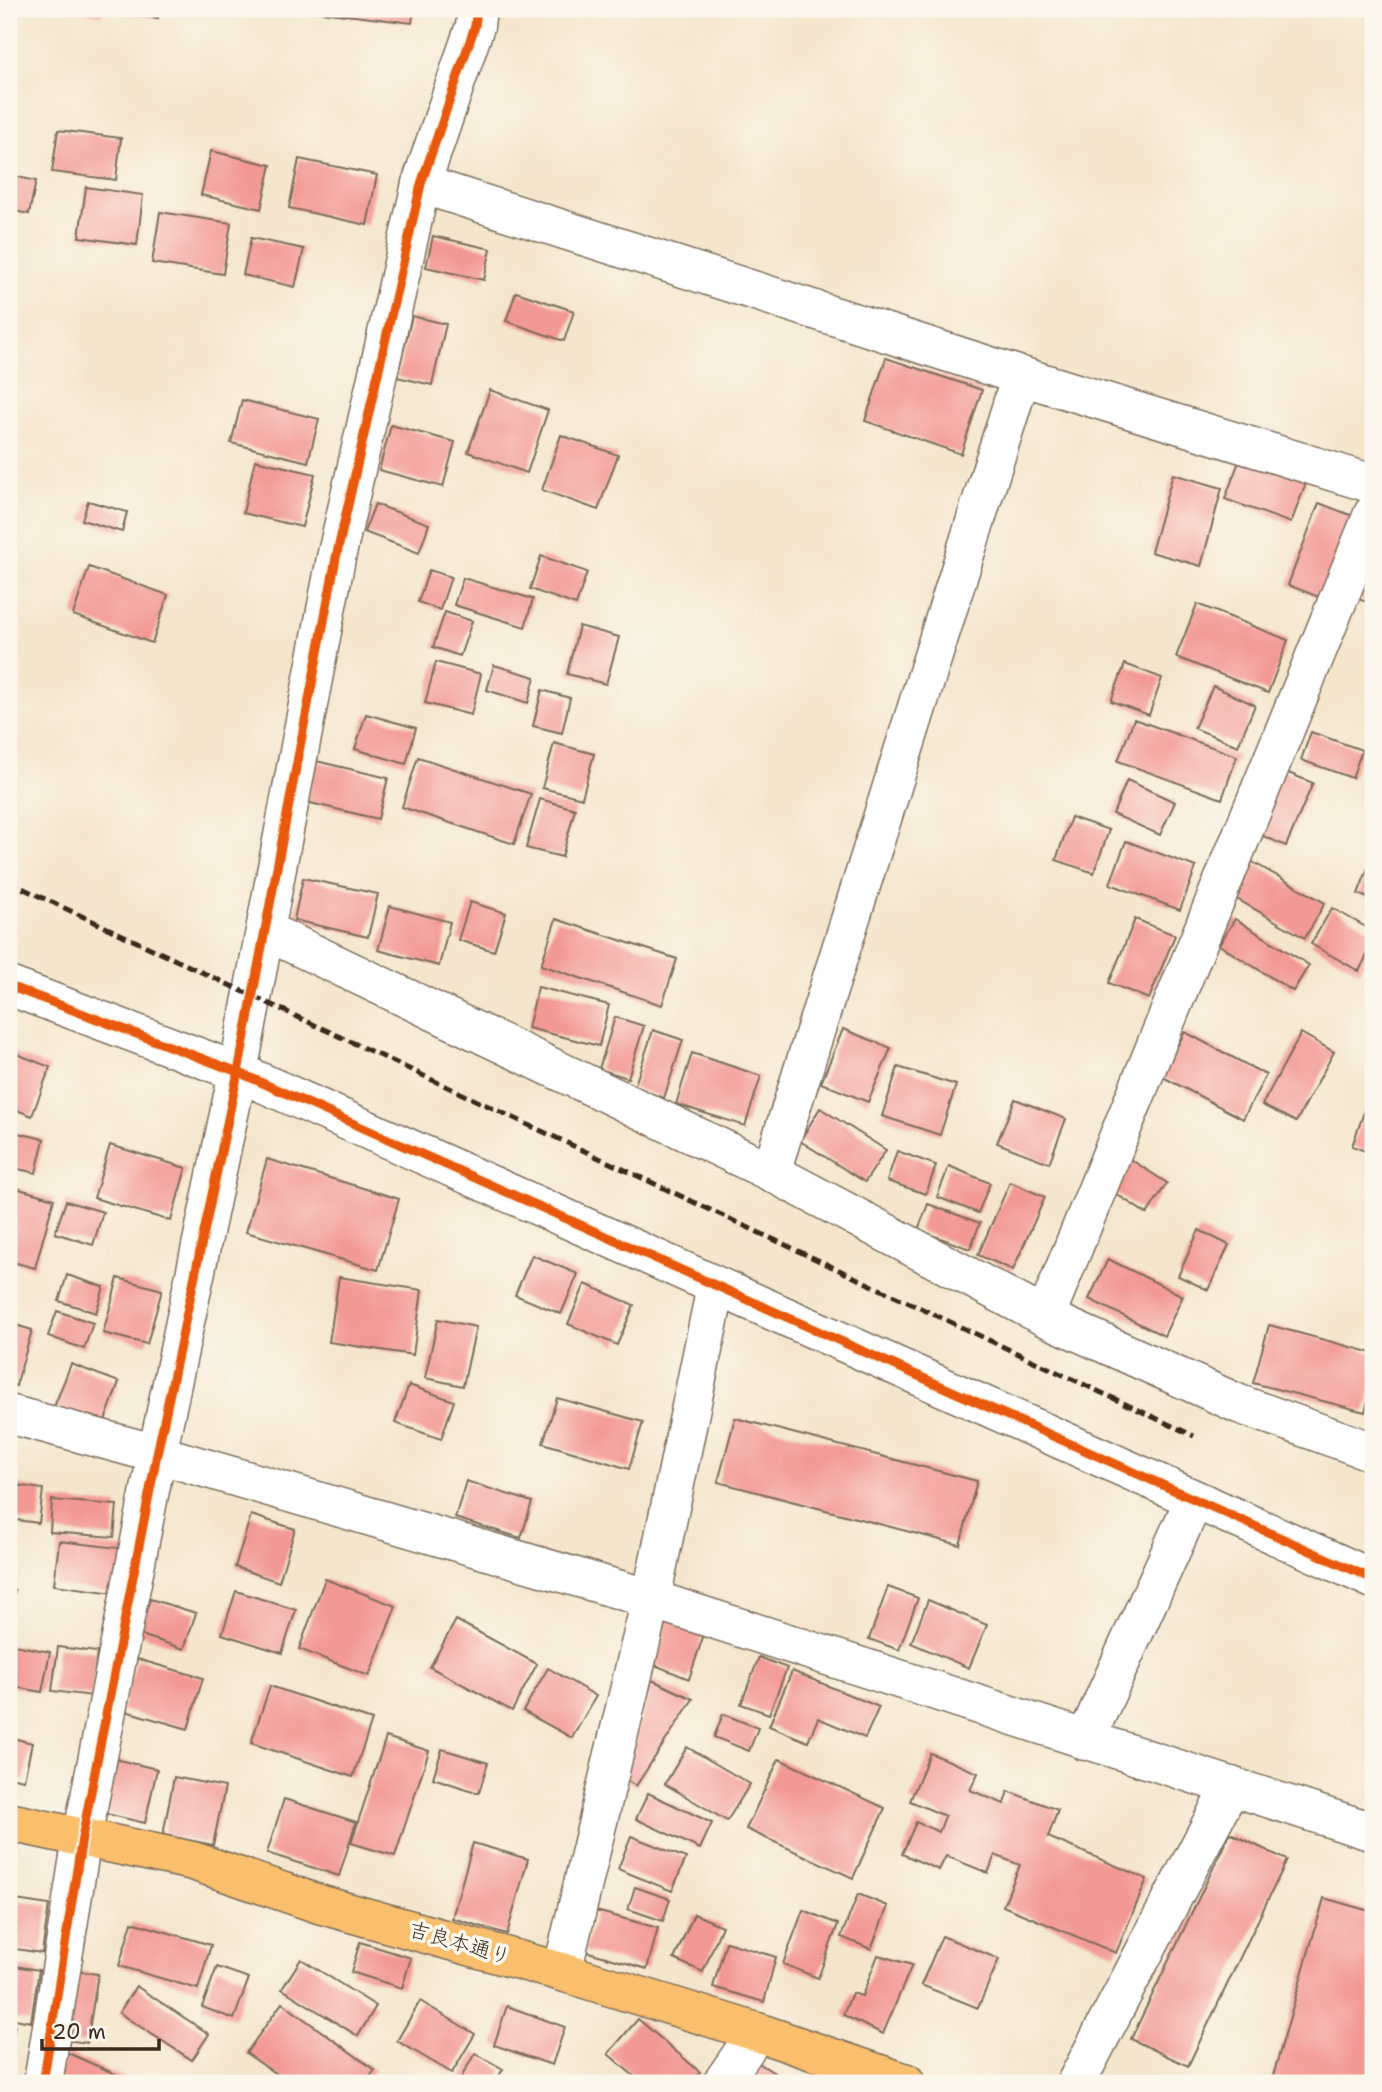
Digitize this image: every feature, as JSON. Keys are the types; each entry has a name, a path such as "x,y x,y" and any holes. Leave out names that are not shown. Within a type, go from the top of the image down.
{"highway":[{"name":"吉良本通り","path":"9,1822 192,1861 322,1905 562,1972 757,2032 906,2083"}],"street":[{"path":"43,2083 82,1838 157,1454 266,931 336,558 421,184 475,26 477,9"},
{"path":"421,184 1021,376 1373,484"},
{"path":"771,1172 1021,376"},
{"path":"1045,1317 1373,514"},
{"path":"266,931 771,1172 1045,1317 1239,1404 1373,1452"},
{"path":"9,986 238,1072 1373,1579"},
{"path":"562,1972 651,1599 716,1287"},
{"path":"9,1414 157,1454 651,1599 1373,1832"},
{"path":"1085,1741 1194,1500"},
{"path":"1076,2083 1231,1786"},
{"path":"722,2083 757,2032"}],"building":[{"path":"67,9 102,9 102,15"},
{"path":"114,9 159,9 158,18 113,12"},
{"path":"313,9 414,9 412,23"},
{"path":"58,130 121,138 116,180 52,172"},
{"path":"211,151 271,165 261,209 201,195"},
{"path":"299,159 377,175 367,225 289,208"},
{"path":"9,175 36,181 29,214 9,210"},
{"path":"86,187 143,195 137,245 79,237"},
{"path":"160,212 231,223 223,274 152,263"},
{"path":"433,236 491,249 484,280 426,267"},
{"path":"251,238 304,249 295,287 243,275"},
{"path":"516,292 574,311 564,341 506,321"},
{"path":"412,316 446,324 432,385 397,377"},
{"path":"886,358 982,390 961,454 865,421"},
{"path":"490,390 548,410 527,473 468,452"},
{"path":"242,400 319,419 308,462 231,443"},
{"path":"391,425 455,442 443,487 379,470"},
{"path":"561,435 618,455 598,510 542,490"},
{"path":"1241,456 1307,480 1291,523 1225,499"},
{"path":"255,460 315,474 302,527 243,513"},
{"path":"1173,474 1222,488 1201,566 1151,552"},
{"path":"88,501 127,512 122,532 82,520"},
{"path":"1319,503 1353,516 1321,598 1288,585"},
{"path":"375,504 429,524 419,553 364,532"},
{"path":"1373,553 1373,604 1355,598"},
{"path":"541,556 587,572 576,605 530,589"},
{"path":"89,567 168,595 152,643 73,615"},
{"path":"429,570 451,577 440,610 418,602"},
{"path":"463,578 533,599 525,627 454,605"},
{"path":"1197,604 1288,640 1268,693 1176,657"},
{"path":"445,612 472,621 460,656 433,647"},
{"path":"579,626 619,637 606,684 567,674"},
{"path":"436,662 481,674 471,715 425,703"},
{"path":"1125,664 1162,678 1149,715 1111,701"},
{"path":"494,665 535,677 528,703 487,690"},
{"path":"1213,686 1255,705 1238,746 1194,728"},
{"path":"542,690 570,698 562,733 533,726"},
{"path":"366,714 416,728 406,764 355,749"},
{"path":"1134,719 1237,756 1222,799 1118,761"},
{"path":"1311,732 1362,750 1352,778 1301,760"},
{"path":"554,743 594,754 582,798 542,788"},
{"path":"418,757 531,794 514,844 402,807"},
{"path":"316,761 388,778 378,819 306,802"},
{"path":"1281,770 1313,783 1286,846 1254,832"},
{"path":"1127,780 1175,802 1160,835 1113,814"},
{"path":"540,799 575,809 562,857 526,848"},
{"path":"1071,817 1109,830 1094,873 1056,860"},
{"path":"1126,841 1196,867 1180,910 1110,884"},
{"path":"1373,855 1373,900 1358,894"},
{"path":"1249,860 1325,903 1305,938 1230,895"},
{"path":"303,878 378,894 368,937 294,920"},
{"path":"470,902 506,913 494,951 458,940"},
{"path":"390,906 450,922 439,966 378,950"},
{"path":"1332,908 1373,931 1373,944 1359,971 1311,944"},
{"path":"556,919 677,959 662,1005 541,965"},
{"path":"1135,919 1175,935 1149,999 1109,983"},
{"path":"1235,919 1309,965 1293,991 1219,945"},
{"path":"538,987 609,1005 599,1046 528,1028"},
{"path":"615,1017 644,1026 628,1078 599,1069"},
{"path":"843,1029 891,1048 868,1102 821,1083"},
{"path":"653,1030 683,1040 664,1098 634,1088"},
{"path":"1185,1032 1266,1075 1243,1119 1161,1076"},
{"path":"1301,1033 1334,1052 1296,1122 1262,1105"},
{"path":"9,1051 50,1067 32,1116 9,1107"},
{"path":"692,1053 761,1076 745,1126 676,1104"},
{"path":"898,1067 956,1085 940,1135 882,1116"},
{"path":"1015,1099 1066,1119 1049,1163 997,1143"},
{"path":"1368,1101 1373,1103 1373,1154 1352,1146"},
{"path":"820,1108 886,1150 865,1182 800,1141"},
{"path":"9,1131 44,1139 36,1173 9,1167"},
{"path":"110,1145 186,1168 171,1221 94,1198"},
{"path":"897,1151 936,1165 926,1194 887,1181"},
{"path":"1127,1157 1167,1183 1147,1214 1107,1188"},
{"path":"267,1159 399,1199 378,1270 246,1232"},
{"path":"949,1166 990,1183 978,1213 937,1197"},
{"path":"1010,1182 1045,1197 1013,1270 978,1255"},
{"path":"9,1186 54,1199 35,1268 9,1261"},
{"path":"66,1201 103,1212 93,1245 55,1233"},
{"path":"928,1204 980,1223 970,1249 918,1230"},
{"path":"1199,1230 1229,1245 1208,1290 1178,1276"},
{"path":"532,1255 578,1274 561,1314 515,1295"},
{"path":"1108,1259 1183,1296 1164,1336 1089,1299"},
{"path":"67,1275 104,1287 96,1313 59,1301"},
{"path":"339,1277 422,1290 413,1355 329,1342"},
{"path":"118,1278 162,1290 147,1344 103,1333"},
{"path":"585,1284 634,1305 617,1345 568,1324"},
{"path":"57,1311 93,1323 84,1349 48,1336"},
{"path":"438,1319 476,1327 463,1386 425,1378"},
{"path":"9,1323 32,1330 16,1386 9,1384"},
{"path":"1269,1325 1373,1353 1373,1383 1365,1412 1253,1383"},
{"path":"71,1364 119,1382 103,1426 54,1407"},
{"path":"409,1385 454,1401 441,1439 395,1423"},
{"path":"557,1398 643,1422 629,1469 543,1443"},
{"path":"735,1418 977,1481 960,1545 718,1482"},
{"path":"466,1481 532,1502 521,1538 455,1518"},
{"path":"9,1484 43,1489 39,1523 9,1519"},
{"path":"52,1500 117,1505 114,1537 50,1532"},
{"path":"251,1515 295,1529 279,1582 235,1567"},
{"path":"59,1541 127,1549 121,1594 54,1585"},
{"path":"325,1579 396,1606 369,1676 299,1649"},
{"path":"888,1587 918,1598 899,1650 869,1639"},
{"path":"9,1589 15,1590 11,1609 9,1608"},
{"path":"236,1591 296,1610 282,1653 222,1634"},
{"path":"150,1599 196,1613 184,1649 138,1634"},
{"path":"928,1600 987,1625 969,1668 911,1643"},
{"path":"668,1616 706,1628 689,1679 652,1664"},
{"path":"456,1620 537,1664 512,1711 430,1667"},
{"path":"9,1644 50,1652 42,1692 9,1686"},
{"path":"58,1647 97,1652 92,1696 52,1691"},
{"path":"759,1657 787,1668 769,1714 741,1704"},
{"path":"137,1659 203,1678 188,1729 122,1710"},
{"path":"548,1668 596,1696 572,1738 523,1711"},
{"path":"792,1671 879,1707 865,1738 818,1718 808,1742 769,1726"},
{"path":"652,1680 693,1699 636,1786 624,1779"},
{"path":"270,1686 372,1720 353,1777 251,1743"},
{"path":"723,1714 758,1728 749,1751 714,1737"},
{"path":"9,1737 32,1743 24,1780 9,1777"},
{"path":"386,1737 429,1751 395,1856 351,1843"},
{"path":"687,1747 750,1784 727,1821 665,1784"},
{"path":"442,1749 488,1763 479,1793 433,1778"},
{"path":"930,1753 978,1773 970,1790 1004,1804 1008,1791 1058,1810 1048,1837 1147,1879 1116,1953 1003,1906 1020,1865 995,1855 988,1873 946,1856 939,1870 902,1854 916,1822 939,1832 945,1816 910,1801"},
{"path":"110,1758 157,1769 145,1823 98,1812"},
{"path":"779,1759 885,1808 853,1878 746,1829"},
{"path":"174,1777 225,1787 213,1845 163,1835"},
{"path":"648,1793 712,1823 700,1849 636,1819"},
{"path":"284,1799 356,1822 339,1876 267,1853"},
{"path":"1230,1833 1287,1860 1188,2066 1131,2039"},
{"path":"631,1836 686,1858 672,1891 618,1869"},
{"path":"473,1843 528,1859 507,1934 452,1918"},
{"path":"635,1887 670,1899 663,1921 628,1909"},
{"path":"858,1894 888,1906 871,1949 841,1937"},
{"path":"1324,1898 1373,1912 1373,2083 1271,2083"},
{"path":"9,1899 49,1905 42,1953 9,1948"},
{"path":"803,1910 838,1924 818,1978 783,1964"},
{"path":"596,1911 658,1928 647,1969 585,1951"},
{"path":"694,1914 722,1926 703,1972 674,1959"},
{"path":"132,1922 211,1945 198,1989 119,1966"},
{"path":"942,1936 999,1959 978,2008 921,1985"},
{"path":"360,1942 411,1958 402,1988 351,1972"},
{"path":"726,1942 776,1957 764,2002 713,1987"},
{"path":"878,1955 912,1965 883,2034 843,2015 852,1993 862,1996"},
{"path":"301,1959 376,2006 358,2036 282,1989"},
{"path":"9,1965 39,1970 31,2022 9,2018"},
{"path":"217,1967 249,1978 234,2019 202,2007"},
{"path":"69,1970 98,1974 87,2043 58,2039"},
{"path":"136,1986 209,2034 192,2060 119,2013"},
{"path":"420,2001 475,2034 452,2073 397,2041"},
{"path":"282,2003 375,2070 365,2083 289,2083 246,2053"},
{"path":"507,2006 565,2027 552,2065 494,2045"},
{"path":"638,2019 700,2072 691,2083 642,2083 608,2054"},
{"path":"9,2025 15,2026 10,2049 9,2049"},
{"path":"68,2053 131,2081 131,2083 54,2083"},
{"path":"475,2053 503,2069 495,2083 458,2083"},
{"path":"754,2060 790,2083 740,2083"}],"railway":[{"path":"9,882 1194,1436"}],"cycle path":[{"path":"43,2083 82,1838 157,1454 238,1072 336,558 421,184 475,26 477,9"},
{"path":"9,986 238,1072 1373,1579"}]}
